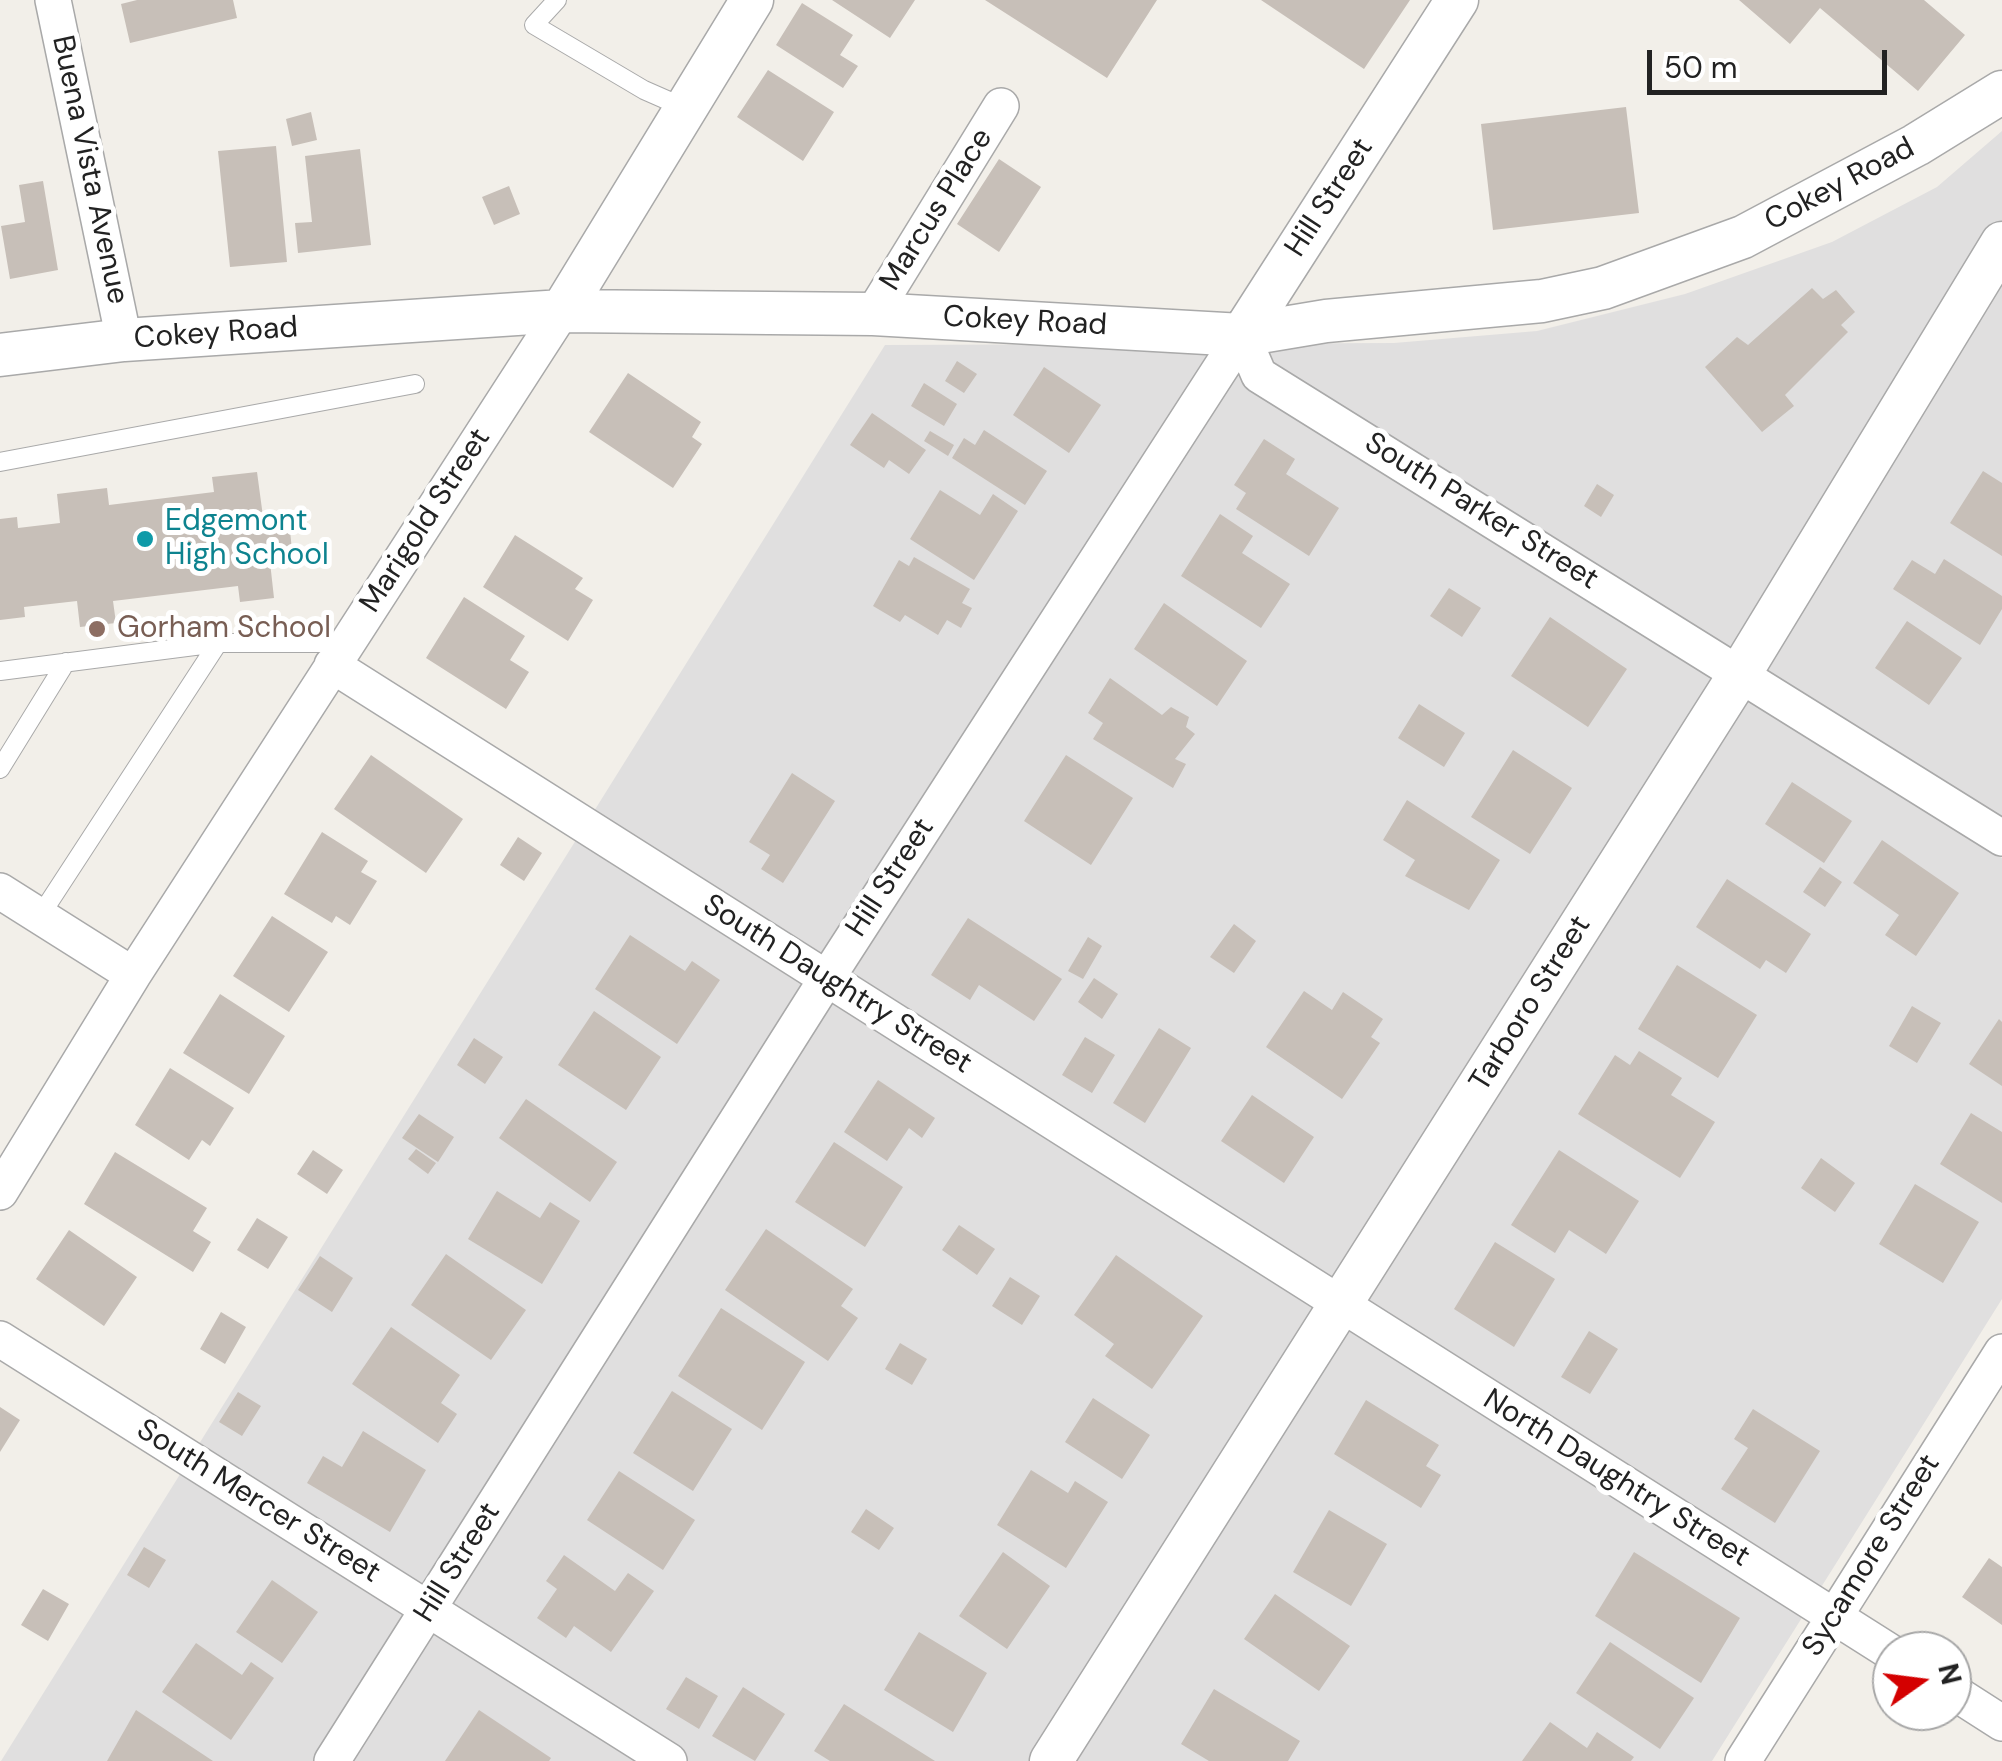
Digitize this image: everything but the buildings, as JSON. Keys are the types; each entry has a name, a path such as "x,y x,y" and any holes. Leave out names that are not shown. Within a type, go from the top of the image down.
{"street":[{"name":"Buena Vista Avenue","path":"53,0 124,340"},
{"name":"Hill Street","path":"332,1761 827,978 1457,0"},
{"name":"Marigold Street","path":"0,1192 133,975 562,311 686,108 744,2"},
{"name":"Cokey Road","path":"0,355 124,340 562,311 873,314 1242,334 1326,321 1542,301 1603,288 1743,237 1916,145 2002,92"},
{"name":"Marcus Place","path":"873,314 1001,106"},
{"name":"Tarboro Street","path":"1052,1761 1741,672 2002,242"},
{"name":"South Parker Street","path":"1242,334 1259,376 1741,672 2002,838"},
{"name":"South Daughtry Street","path":"340,654 827,978 1340,1305"},
{"path":"0,890 133,975"},
{"name":"North Daughtry Street","path":"1340,1305 1872,1640"},
{"name":"South Mercer Street","path":"0,1339 669,1761"},
{"name":"Sycamore Street","path":"1742,1761 2002,1352"},
{"path":"1972,1704 2002,1723"}],"lane":[{"path":"557,0 534,25 644,90 686,108"},
{"path":"0,462 415,384"},
{"path":"40,916 218,643"},
{"path":"0,672 218,643 340,654"},
{"path":"0,769 66,662"}],"shaded area":[{"path":"2002,131 2002,832 1991,851 2002,858 2002,1299 1712,1761 1,1761 885,345 1394,343 1537,331 1685,294 1832,242 1937,187"}],"place":[{"name":"Edgemont High School","path":"145,539"},
{"name":"Gorham School","path":"97,629"}]}
